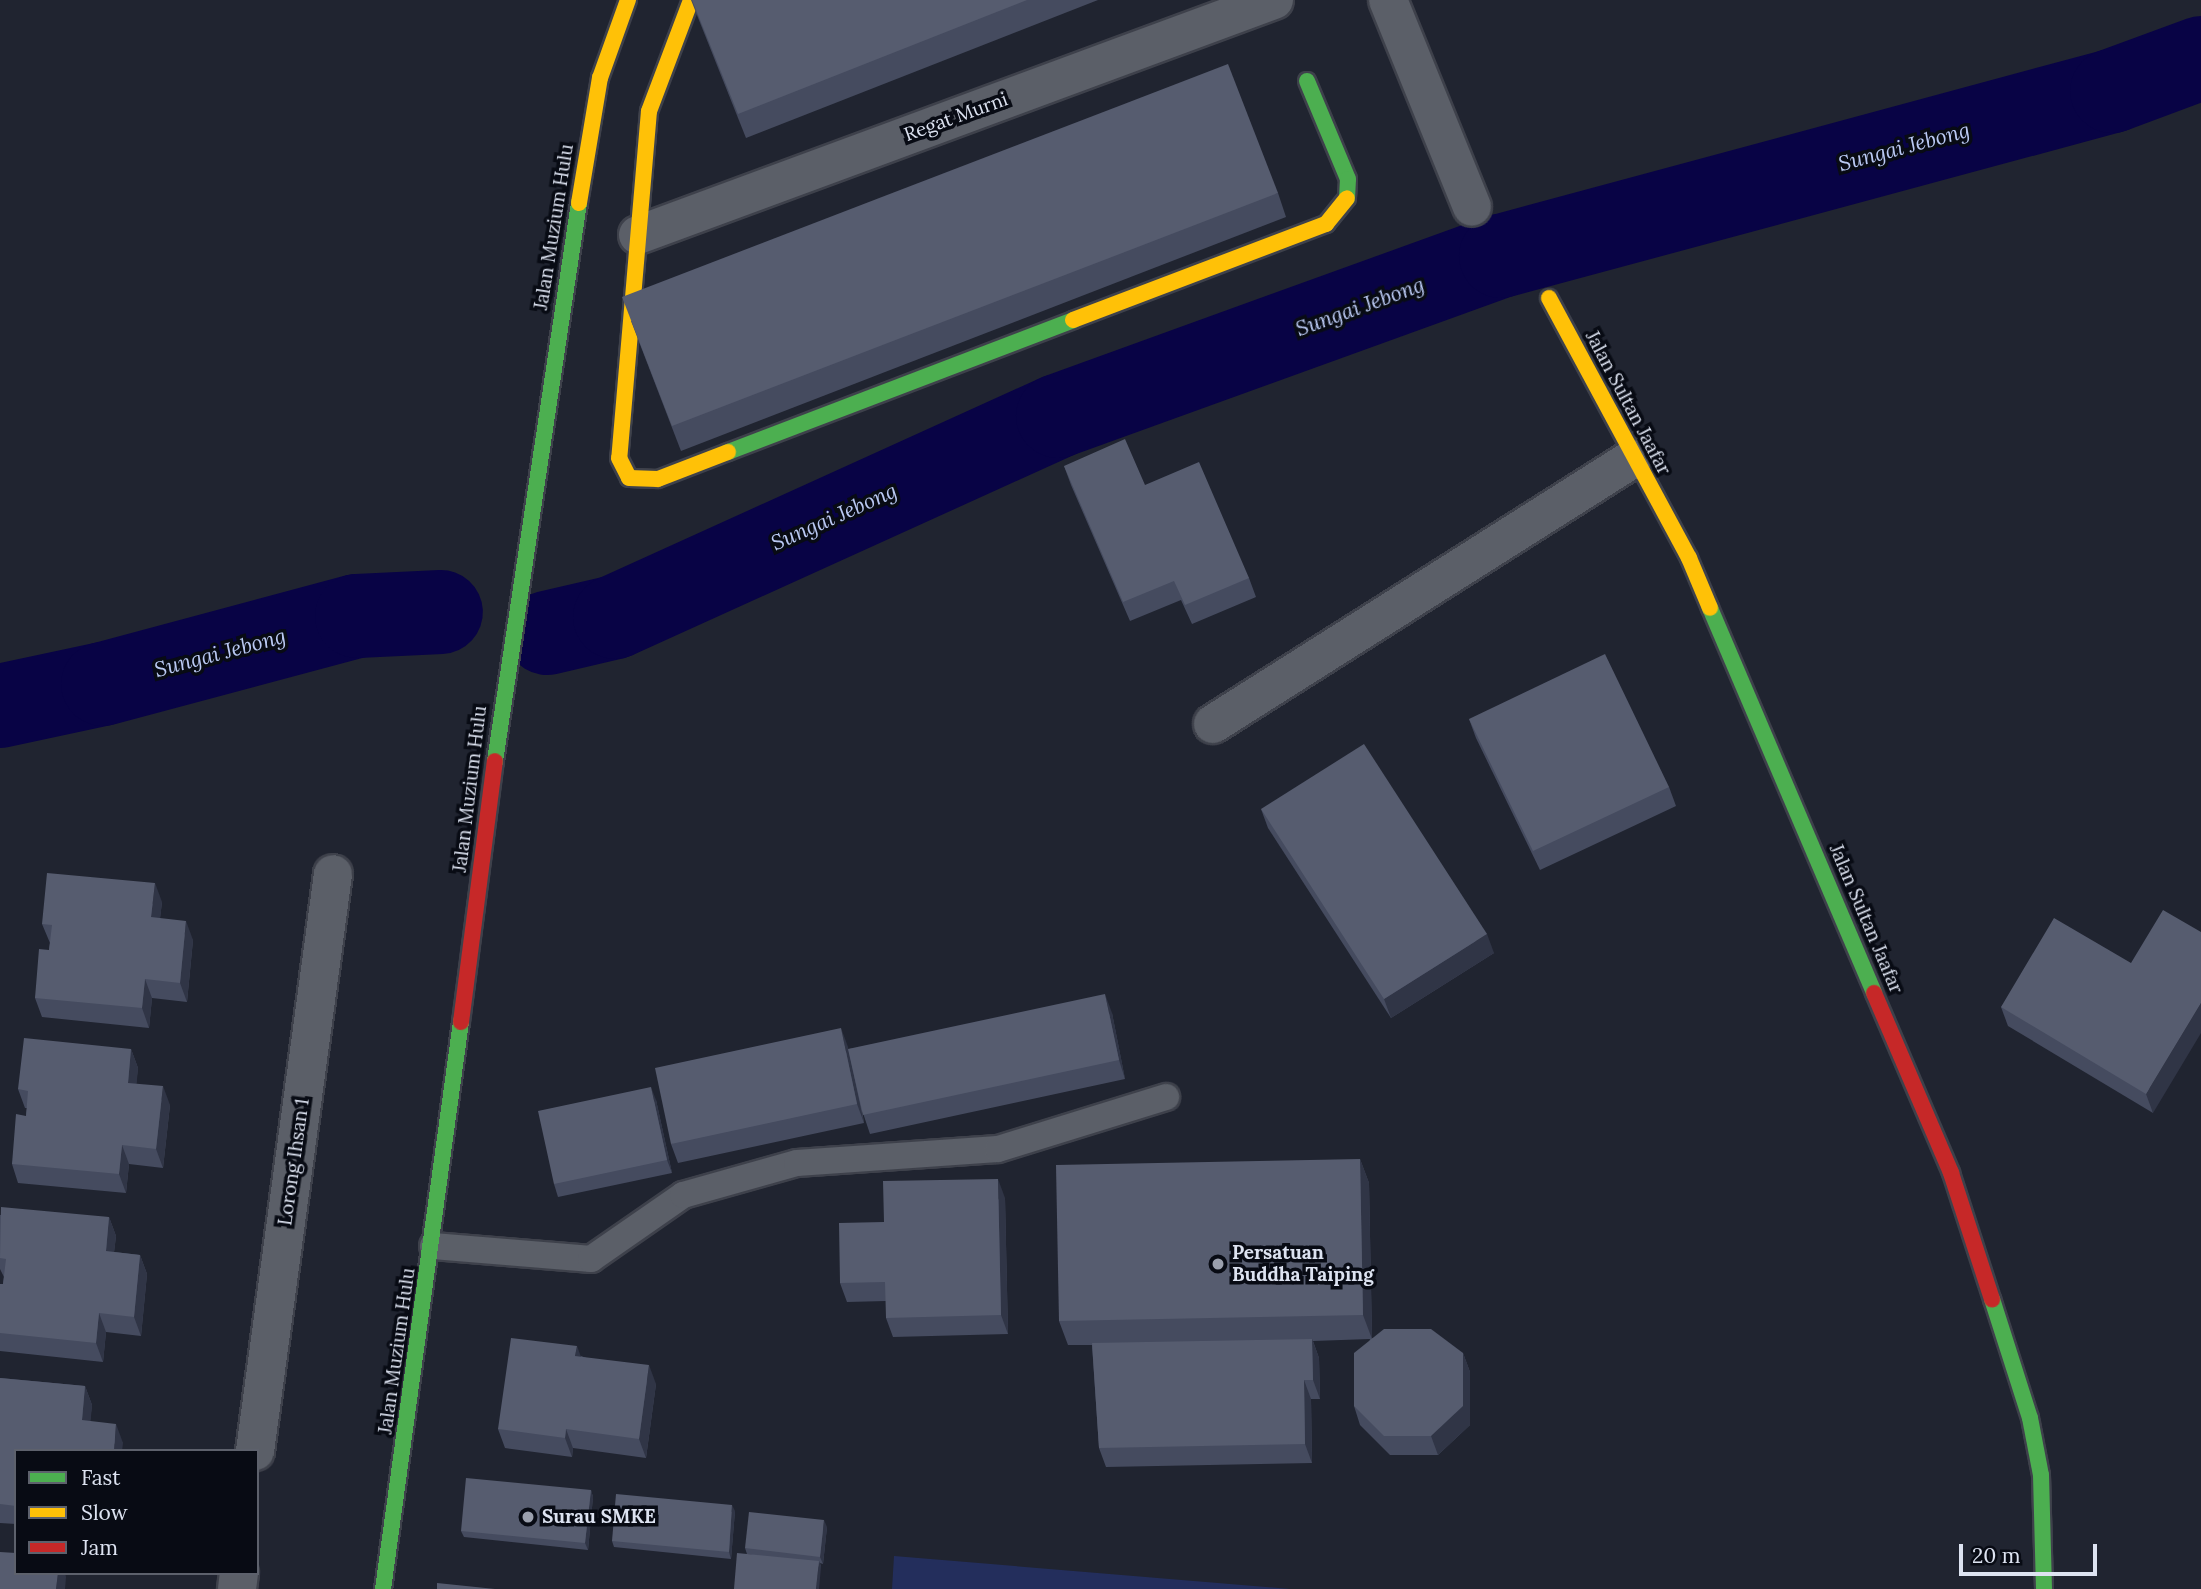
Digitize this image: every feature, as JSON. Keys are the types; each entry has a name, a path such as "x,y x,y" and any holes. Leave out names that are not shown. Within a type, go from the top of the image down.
{"street":[{"name":"Jalan Muzium Hulu","path":"383,1589 433,1246 503,694 600,78 628,0"},
{"path":"691,0 649,111 619,458 629,478 658,479 1326,224 1347,204 1348,179 1307,80"},
{"name":"Regat Murni","path":"638,235 1274,0"},
{"path":"1388,0 1472,207"},
{"name":"Jalan Sultan Jaafar","path":"1549,298 1632,459 1689,558 1759,716 1951,1173 2030,1418 2041,1475 2044,1589"},
{"path":"1213,724 1632,459"},
{"name":"Lorong Ihsan 1","path":"255,1449 333,874"}],"lane":[{"path":"433,1246 591,1259 683,1195 797,1163 998,1149 1166,1097"}],"shaded area":[{"path":"894,1556 1290,1589 892,1589"}],"building":[{"path":"692,0 1027,0 738,114"},
{"path":"1228,64 1278,193 672,426 622,297"},
{"path":"1125,439 1145,485 1199,462 1249,578 1185,605 1174,581 1123,602 1064,466"},
{"path":"1605,654 1669,787 1533,851 1469,719"},
{"path":"1364,744 1487,934 1384,999 1261,809"},
{"path":"47,873 155,883 151,917 186,921 180,983 145,979 142,1008 35,998 39,949 49,950 52,925 42,924"},
{"path":"2163,910 2201,932 2201,1003 2146,1094 2001,1007 2054,918 2131,963"},
{"path":"1105,994 1119,1060 863,1115 848,1049"},
{"path":"841,1028 857,1104 671,1144 655,1068"},
{"path":"24,1038 131,1049 128,1083 163,1086 156,1149 122,1145 119,1174 12,1164 16,1114 26,1116 28,1091 18,1089"},
{"path":"651,1087 667,1160 554,1184 538,1111"},
{"name":"Persatuan Buddha Taiping","path":"1360,1159 1363,1315 1059,1321 1056,1165"},
{"path":"998,1179 1001,1315 886,1318 885,1282 840,1283 839,1223 884,1222 883,1181"},
{"path":"1,1207 109,1217 106,1251 140,1255 134,1317 99,1313 96,1343 0,1333 0,1284 3,1284 6,1259 0,1258"},
{"path":"1384,1329 1431,1329 1463,1353 1463,1406 1431,1436 1384,1436 1354,1406 1354,1353"},
{"path":"511,1338 577,1346 575,1356 649,1365 639,1439 566,1429 565,1438 498,1429"},
{"path":"1312,1339 1313,1380 1304,1380 1305,1444 1099,1448 1092,1343"},
{"path":"0,1378 85,1386 82,1420 116,1424 114,1449 14,1449 14,1506 0,1504"},
{"name":"Surau SMKE","path":"466,1478 591,1490 585,1543 461,1531"},
{"path":"616,1494 732,1505 729,1552 612,1541"},
{"path":"749,1512 824,1520 820,1557 745,1548"},
{"path":"0,1552 14,1553 14,1575 58,1575 56,1589 0,1589"},
{"path":"737,1553 819,1561 816,1589 734,1589"},
{"path":"437,1583 495,1589 437,1589"}],"waterway":[{"name":"Sungai Jebong","path":"547,633 615,617 1058,416 1501,256 2112,91 2201,58"},
{"name":"Sungai Jebong","path":"0,706 103,684 357,616 441,612"}],"traffic: fast":[{"path":"1307,81 1348,179 1347,198"},
{"path":"495,761 579,203"},
{"path":"728,452 1073,320"},
{"path":"1710,608 1874,993"},
{"path":"383,1589 461,1022"},
{"path":"1992,1299 2030,1418 2041,1475 2044,1589"}],"traffic: slow":[{"path":"579,203 600,78 628,0"},
{"path":"691,0 649,111 619,458 629,478 658,479 728,452"},
{"path":"1073,320 1326,224 1347,198"},
{"path":"1549,298 1689,558 1710,608"}],"traffic: jam":[{"path":"461,1022 495,761"},
{"path":"1874,993 1951,1173 1992,1299"}],"place":[{"name":"Persatuan Buddha Taiping","path":"1218,1264"},
{"name":"Surau SMKE","path":"528,1517"}]}
